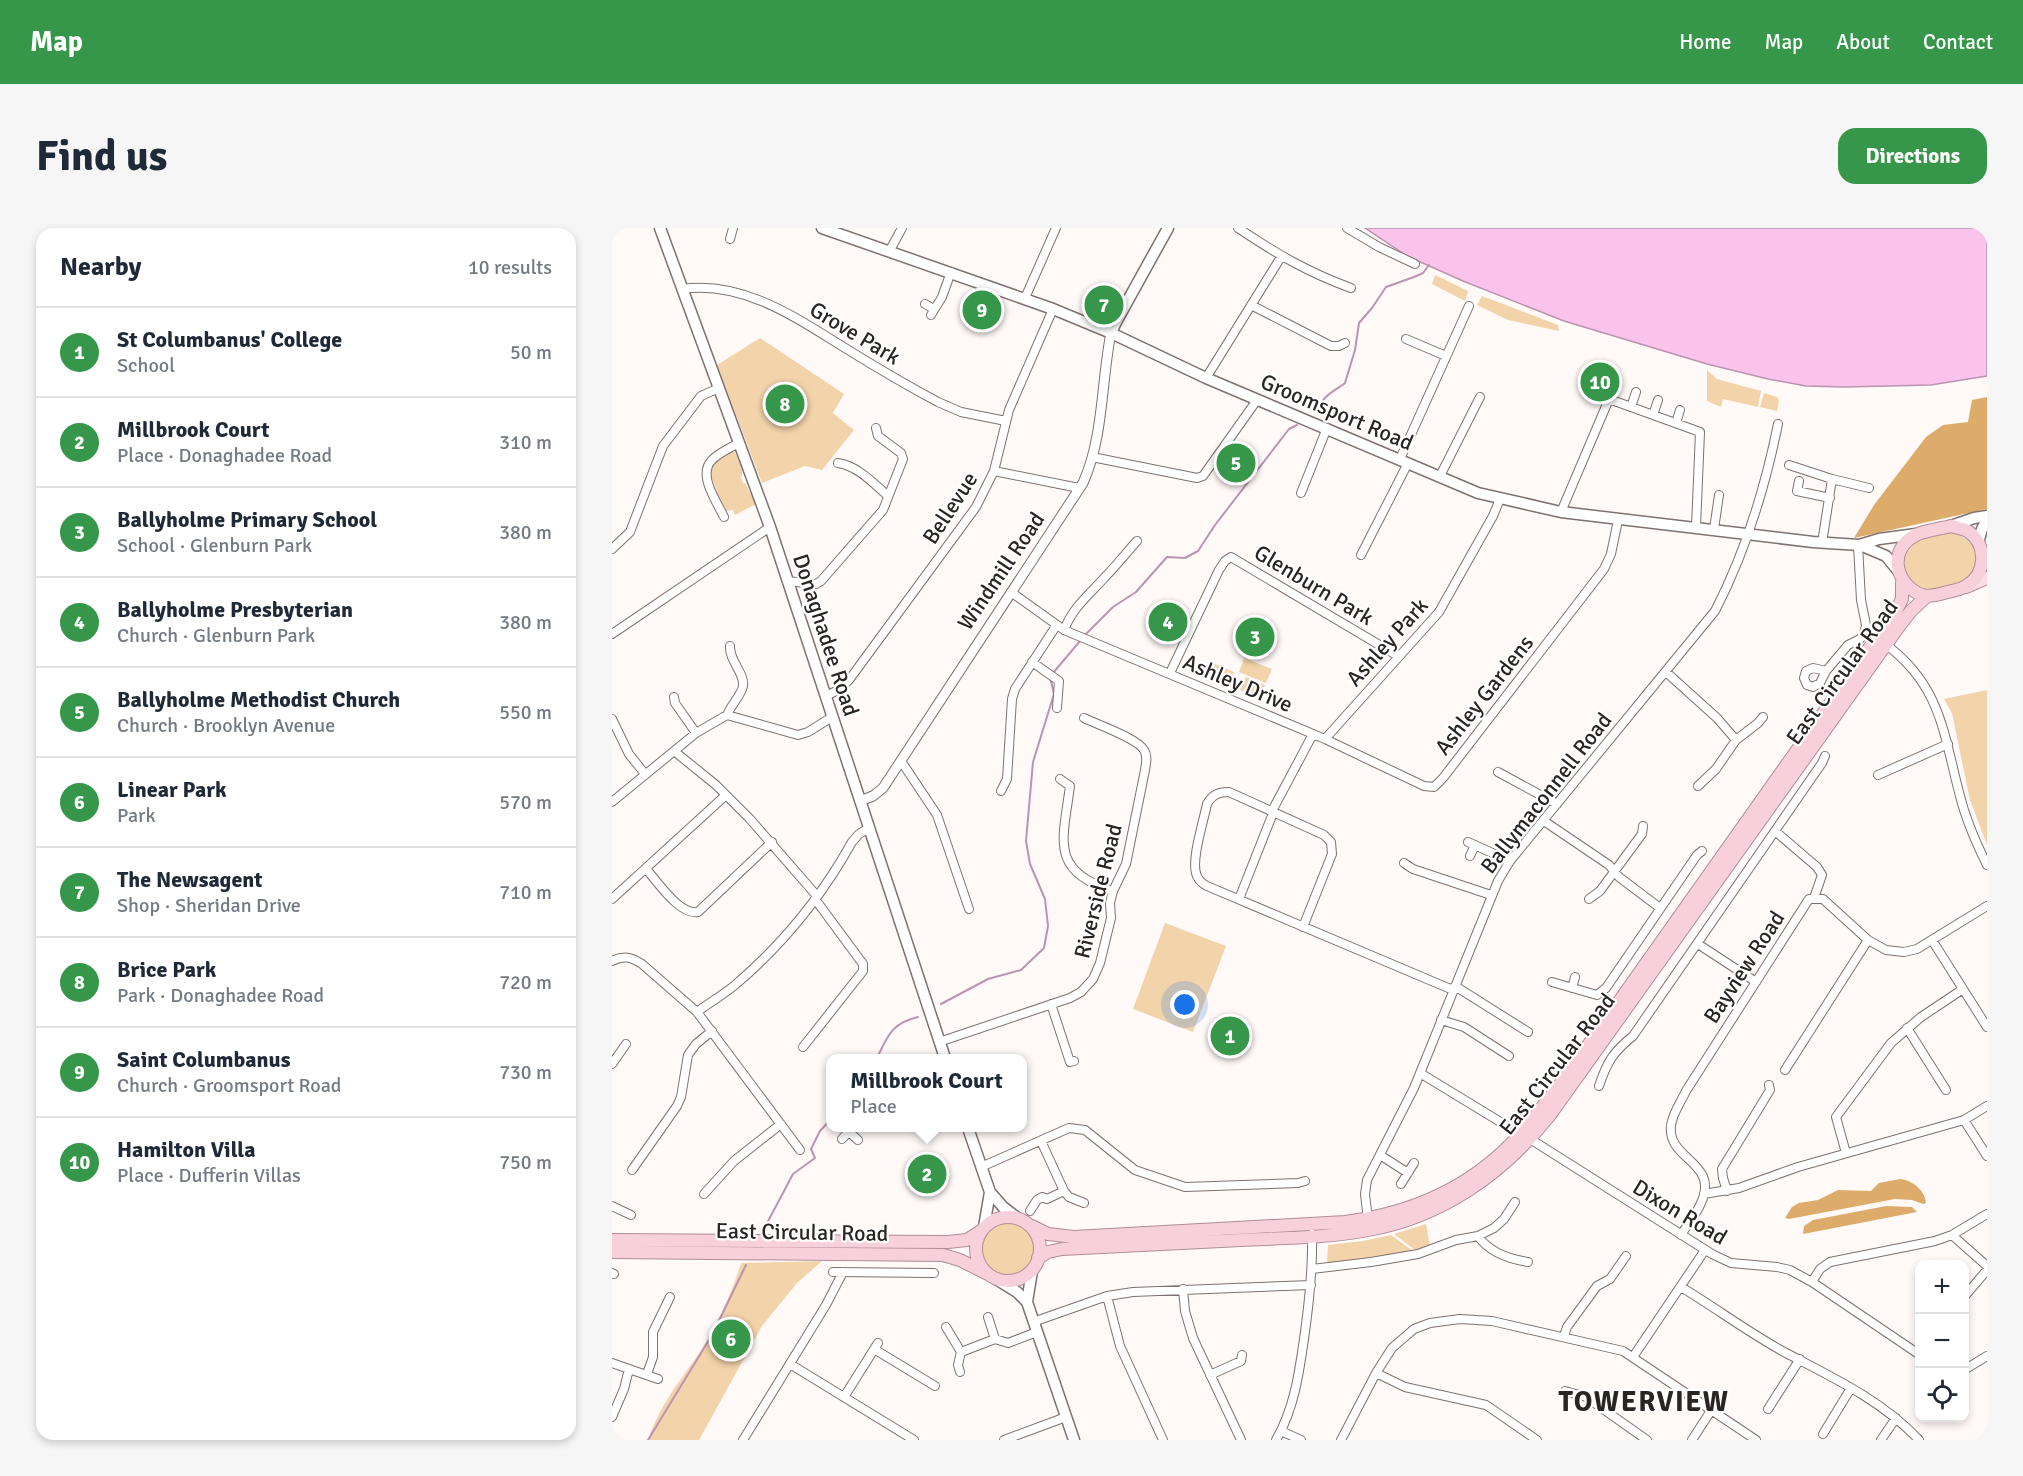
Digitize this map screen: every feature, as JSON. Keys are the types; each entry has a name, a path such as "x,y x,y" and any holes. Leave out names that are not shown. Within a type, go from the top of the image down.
{"highway":[{"path":"1951,526 1968,531 1982,550 1981,569 1966,586 1927,596 1917,593 1901,577 1898,561 1901,548 1917,534 1951,526"},
{"name":"East Circular Road","path":"1526,1136 1902,600 1901,577"},
{"name":"East Circular Road","path":"1038,1258 1048,1252 1062,1249 1368,1225 1413,1207 1474,1176 1526,1136 1568,1091 1911,611 1927,596"},
{"path":"1016,1217 1032,1226 1040,1241 1041,1250 1038,1258 1032,1271 1015,1280 992,1276 977,1258 977,1239 983,1229 999,1218 1016,1217"},
{"name":"East Circular Road","path":"1032,1226 1048,1234 1074,1237 1312,1231"},
{"name":"East Circular Road","path":"612,1240 948,1242 967,1240 983,1229"},
{"name":"East Circular Road","path":"612,1252 943,1255 960,1260 992,1276"}],"main road":[{"name":"Donaghadee Road","path":"660,228 770,527 943,1054"},
{"name":"Groomsport Road","path":"822,228 1053,309 1257,400 1440,477 1500,499 1561,512 1618,520 1822,543 1859,545"},
{"path":"1111,333 1168,228"},
{"path":"1951,526 1974,518 1987,518 1982,529 1982,550"},
{"path":"1859,545 1879,539 1917,534"},
{"path":"1859,545 1886,556 1901,577"},
{"path":"1966,586 1987,578"},
{"path":"969,1132 990,1192 1003,1207 1016,1217"},
{"path":"983,1229 990,1192"},
{"path":"1032,1271 1027,1302 1074,1440"},
{"path":"992,1276 1017,1292 1027,1302"}],"street":[{"path":"730,239 734,228"},
{"path":"890,250 902,228"},
{"path":"1025,298 1056,228"},
{"path":"1238,228 1281,257 1321,277 1352,288"},
{"path":"1347,228 1379,247 1415,264"},
{"path":"1206,378 1281,257"},
{"path":"925,304 932,312 942,297 951,272"},
{"name":"Grove Park","path":"682,289 702,286 753,297 793,316 904,384 938,402 961,412 1006,421"},
{"path":"1251,305 1331,346 1345,343"},
{"path":"1361,555 1370,541 1469,306"},
{"name":"Bellevue","path":"826,696 838,690 849,680 976,507 994,471 1006,421 1053,309"},
{"name":"Windmill Road","path":"861,801 873,796 883,788 1088,472 1111,333"},
{"path":"1406,339 1446,356"},
{"path":"612,549 630,532 663,446 701,396 718,388"},
{"path":"1630,407 1636,392"},
{"path":"1440,477 1480,397"},
{"path":"1561,512 1609,399 1700,432 1696,527"},
{"path":"1092,457 1197,478 1203,476 1257,400"},
{"path":"1653,415 1658,400"},
{"path":"1676,423 1680,410"},
{"name":"Ballymaconnell Road","path":"1368,1225 1365,1194 1367,1180 1420,1073 1491,896 1510,861 1715,611 1732,578 1747,534 1778,424"},
{"path":"787,581 816,584 821,581 883,510 903,459 901,453 878,436 876,428"},
{"path":"1301,494 1327,428"},
{"path":"724,517 708,483 706,472 709,463 739,443"},
{"path":"838,463 862,473 888,496"},
{"path":"1789,465 1832,482 1869,488"},
{"path":"994,471 1079,488"},
{"path":"1799,481 1797,491 1830,498"},
{"path":"1822,543 1832,482"},
{"path":"1714,530 1719,495"},
{"name":"Ashley Park","path":"1325,739 1439,612 1493,516 1500,499"},
{"name":"Ashley Gardens","path":"1325,739 1424,786 1434,787 1604,569 1611,554 1618,520"},
{"path":"612,634 770,527"},
{"path":"1065,630 1070,615 1081,601 1104,579 1137,541"},
{"path":"1826,671 1848,645 1860,639 1864,634 1866,625 1861,600 1859,545"},
{"name":"Glenburn Park","path":"1170,673 1219,570 1231,557 1398,656"},
{"name":"Ashley Drive","path":"1011,592 1056,626 1325,739"},
{"path":"1001,791 1007,779 1012,699 1015,689 1056,626"},
{"path":"1876,638 1887,645 1917,675 1931,695 1948,744 1965,815 1987,865"},
{"path":"612,802 696,733 727,715 731,705 742,691 744,683 729,653 730,646"},
{"path":"1032,662 1059,681 1057,708"},
{"path":"1666,672 1717,718 1736,740"},
{"path":"674,697 675,703 696,733"},
{"path":"727,715 798,735 808,732 832,717"},
{"name":"Riverside Road","path":"939,1042 1070,998 1081,992 1093,979 1101,963 1111,918 1110,903 1126,864 1145,770 1146,754 1143,748 1127,738 1084,718"},
{"path":"612,719 623,744 645,774"},
{"path":"1698,786 1712,779 1736,740 1762,722"},
{"path":"1239,899 1272,814 1313,734"},
{"path":"1878,775 1948,744"},
{"path":"674,751 726,795 772,842 816,897 863,964 863,971 803,1047"},
{"path":"1602,1083 1616,1050 1633,1036 1822,764 1825,756"},
{"path":"901,761 937,815 969,909"},
{"path":"1498,772 1557,804"},
{"path":"1060,779 1070,786 1063,838 1067,861 1083,878 1113,891"},
{"path":"1303,927 1333,848 1331,842 1324,835 1272,814 1229,792 1220,792 1211,797 1207,804 1194,866 1196,876 1201,883 1303,927 1454,988 1528,1032"},
{"path":"612,899 726,795"},
{"path":"1544,821 1609,866 1619,878 1660,908"},
{"path":"1589,898 1600,891 1642,834 1643,826"},
{"path":"697,1012 732,987 779,943 816,897 852,842 869,828"},
{"path":"1775,831 1817,867 1822,875 1814,897"},
{"path":"646,869 678,906 685,911 698,912 772,842"},
{"path":"1470,856 1471,844 1510,861"},
{"path":"1552,982 1598,995 1606,988 1702,851"},
{"path":"1404,863 1413,869 1491,896"},
{"name":"Bayview Road","path":"1704,1194 1701,1172 1697,1165 1680,1152 1675,1144 1670,1125 1686,1092 1809,899 1814,897 1823,899 1868,940 1886,950 1904,952 1917,949 1987,906"},
{"path":"1785,1070 1868,940"},
{"path":"1932,940 1987,1028"},
{"path":"1698,944 1756,982"},
{"path":"612,961 625,957 632,958 697,1012 800,1150"},
{"path":"1572,988 1575,977"},
{"path":"1846,1153 1836,1117 1891,1043 1921,1017 1963,988"},
{"path":"1052,1004 1071,1062 1074,1061"},
{"path":"1442,1020 1464,1027 1509,1056"},
{"path":"1907,1028 1946,1090"},
{"path":"632,1170 677,1106 683,1089 688,1055 696,1044 712,1031"},
{"path":"612,1064 626,1044"},
{"path":"1420,1073 1507,1126"},
{"path":"1726,1191 1722,1169 1770,1090 1769,1085"},
{"path":"1681,1235 1704,1194 1739,1188 1798,1167 1964,1120 1987,1106"},
{"path":"1964,1120 1987,1156"},
{"path":"717,1195 707,1191 734,1161 781,1124"},
{"path":"981,1167 1069,1128 1078,1128 1094,1136 1135,1170 1185,1188 1305,1181"},
{"path":"842,1138 847,1132"},
{"path":"852,1132 858,1140"},
{"name":"Dixon Road","path":"1526,1136 1705,1250 1731,1263 1790,1270 1812,1282 1915,1351"},
{"path":"1041,1141 1064,1191 1069,1197 1084,1203"},
{"path":"1380,1155 1408,1173"},
{"path":"1401,1184 1414,1163"},
{"path":"1030,1211 1040,1194 1047,1199 1064,1191"},
{"path":"1312,1269 1418,1254 1456,1240 1478,1236 1494,1228 1504,1219 1515,1202"},
{"path":"612,1206 631,1215"},
{"path":"1812,1282 1820,1269 1830,1262 1935,1241 1952,1235 1987,1214"},
{"path":"1276,1440 1290,1409 1298,1376 1311,1284 1312,1231"},
{"path":"1952,1235 1987,1268 1969,1292"},
{"path":"1478,1236 1489,1248 1514,1260 1528,1262"},
{"path":"1633,1357 1705,1250"},
{"path":"1564,1336 1567,1327 1597,1286 1610,1279 1625,1256"},
{"path":"833,1272 934,1273"},
{"path":"743,1440 826,1305 843,1272"},
{"path":"961,1353 995,1339 1008,1343 1035,1327 1107,1296 1183,1289 1311,1284"},
{"path":"1681,1287 1767,1342 1851,1388 1896,1418 1919,1440"},
{"path":"1183,1289 1185,1311 1193,1338 1241,1440"},
{"path":"647,1374 653,1357 654,1332 669,1295"},
{"path":"1107,1296 1120,1346 1163,1440"},
{"path":"988,1317 995,1339"},
{"path":"1341,1440 1376,1372 1392,1348 1414,1329 1430,1323 1460,1319 1492,1321 1623,1351 1756,1440"},
{"path":"946,1327 961,1353 958,1365 960,1372"},
{"path":"844,1397 876,1346 935,1386"},
{"path":"1210,1375 1241,1361 1242,1355"},
{"path":"1968,1368 1987,1356"},
{"path":"1768,1409 1800,1359"},
{"path":"612,1363 658,1378"},
{"path":"790,1365 908,1438"},
{"path":"612,1416 624,1389 629,1369"},
{"path":"1376,1372 1405,1387 1486,1405 1537,1440"},
{"path":"1822,1434 1851,1388"},
{"path":"1565,1391 1586,1397 1647,1440"},
{"path":"1692,1440 1712,1409"},
{"path":"1007,1439 1066,1418"},
{"path":"1881,1440 1896,1418"},
{"path":"1281,1431 1301,1440"}],"shaded area":[{"path":"1365,228 1987,228 1987,376 1931,385 1844,387 1806,386 1768,379 1707,364 1564,321 1407,256"},
{"path":"1435,275 1468,291 1465,301 1432,284"},
{"path":"1482,296 1558,325 1559,331 1508,320 1477,305"},
{"path":"760,338 844,394 833,413 854,430 822,470 805,466 762,483 717,365"},
{"path":"1707,370 1717,379 1761,391 1758,407 1723,399 1721,407 1707,401"},
{"path":"1764,393 1777,397 1779,401 1777,411 1760,407"},
{"path":"1987,397 1987,509 1854,538 1874,505 1926,437 1943,425 1968,422 1972,400"},
{"path":"730,451 735,452 742,469 743,483 756,504 735,515 733,510 726,511 723,507 710,473 715,460"},
{"path":"1949,532 1963,537 1974,547 1977,560 1975,568 1967,579 1957,584 1933,589 1920,587 1909,577 1906,570 1905,556 1908,549 1921,538"},
{"path":"1244,658 1272,669 1266,683 1239,672"},
{"path":"1215,664 1234,672 1228,686 1210,679"},
{"path":"1246,677 1265,685 1260,698 1240,690"},
{"path":"1987,690 1987,845 1970,800 1952,713 1944,699"},
{"path":"1165,923 1226,946 1193,1032 1133,1009"},
{"path":"1900,1179 1917,1186 1926,1203 1895,1199 1785,1218 1792,1207 1799,1203 1818,1200 1838,1190 1871,1191 1879,1183"},
{"path":"1886,1206 1912,1207 1917,1212 1803,1234 1804,1226 1813,1220"},
{"path":"1008,1223 1022,1227 1030,1235 1034,1249 1030,1263 1022,1271 1008,1275 994,1271 986,1263 982,1249 986,1235 994,1227"},
{"path":"1426,1224 1430,1246 1416,1251 1394,1234"},
{"path":"1391,1235 1413,1251 1377,1259 1327,1265 1328,1245"},
{"path":"822,1261 797,1283 762,1326 699,1440 648,1440 664,1405 712,1331 729,1297 741,1263"}],"waterway":[{"path":"1321,414 1320,408 1324,399 1345,383 1355,350 1359,323 1386,287 1423,273 1429,265"},
{"path":"1084,636 1113,607 1136,592 1167,557 1185,558 1198,551 1215,525 1289,429 1297,425"},
{"path":"1053,673 1080,641"},
{"path":"941,1004 988,979 1021,970 1044,948 1048,926 1045,899 1030,864 1026,841 1033,762 1054,694 1050,677"},
{"path":"879,1054 892,1031 902,1023 918,1017"},
{"path":"766,1225 793,1174 815,1158 811,1149 826,1124"},
{"path":"648,1440 712,1335 746,1265"}],"place":[{"name":"The Newsagent","path":"1104,305"},
{"name":"Saint Columbanus","path":"982,310"},
{"name":"Hamilton Villa","path":"1600,382"},
{"name":"Brice Park","path":"785,404"},
{"name":"Ballyholme Methodist Church","path":"1236,463"},
{"name":"Ballyholme Presbyterian","path":"1168,622"},
{"name":"Ballyholme Primary School","path":"1255,637"},
{"name":"St Columbanus' College","path":"1230,1036"},
{"name":"Millbrook Court","path":"927,1174"},
{"name":"Linear Park","path":"731,1339"}],"district":[{"name":"TOWERVIEW","path":"1644,1402"}]}
